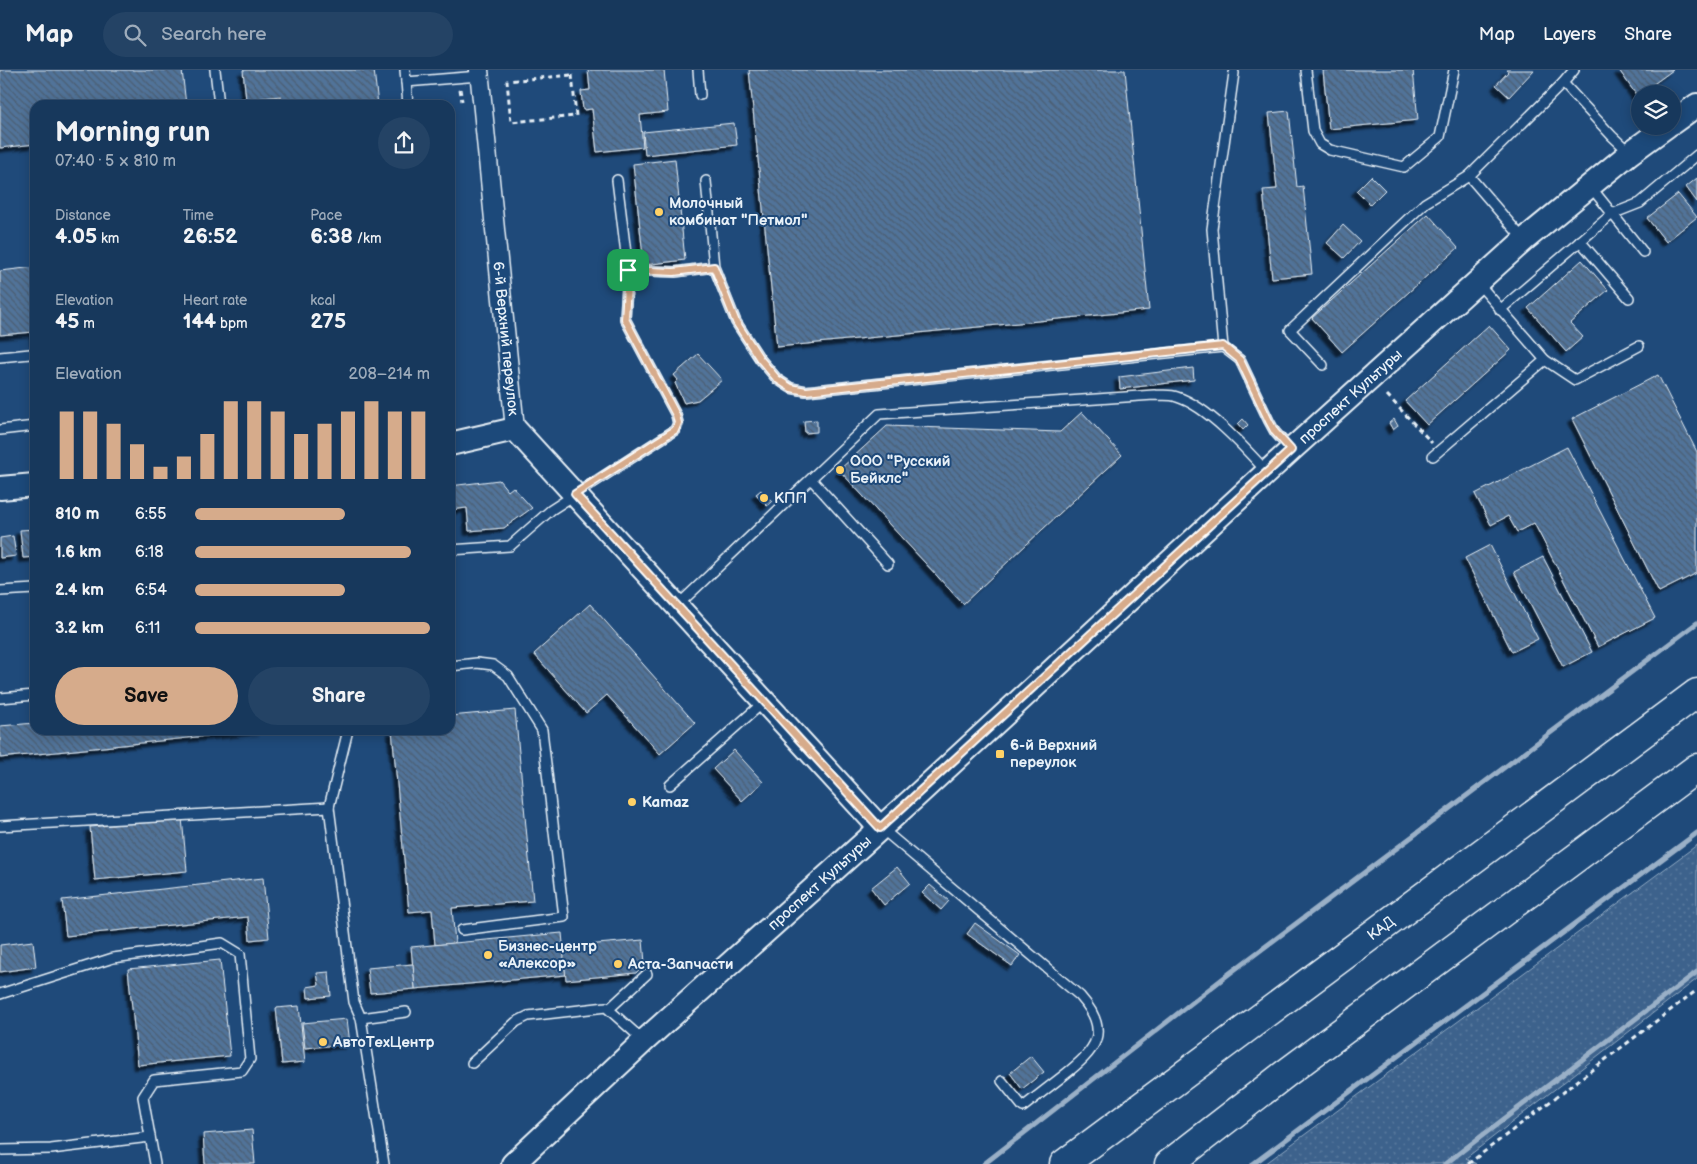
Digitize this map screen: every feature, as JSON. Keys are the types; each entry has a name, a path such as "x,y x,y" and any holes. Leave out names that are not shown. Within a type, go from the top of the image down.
{"highway":[{"name":"КАД","path":"1064,1164 1697,693"},
{"path":"1168,1164 1285,1074 1697,768"}],"street":[{"name":"6-й Верхний переулок","path":"479,73 515,428 880,828"},
{"path":"1681,117 1697,105"},
{"name":"проспект Культуры","path":"513,1164 644,1041 880,828 1291,450 1524,240 1630,153 1655,135"},
{"path":"455,443 515,428"},
{"path":"0,488 30,485"}],"lane":[{"path":"215,70 218,100"},
{"path":"405,70 408,100"},
{"path":"698,70 700,95"},
{"path":"1306,70 1314,131 1320,144 1330,150 1404,167 1440,137 1454,70"},
{"path":"1323,365 1290,330 1425,203 1469,176 1563,84 1574,70"},
{"path":"406,82 479,73"},
{"path":"1234,73 1212,229 1223,346 1240,360 1275,432 1291,450"},
{"path":"1563,84 1630,153"},
{"path":"1500,310 1612,214 1640,203 1697,155"},
{"path":"1469,176 1524,240"},
{"path":"455,550 510,546 551,510 675,430 678,423 676,415 625,319 628,270 617,180"},
{"path":"706,181 714,267 736,322 760,359 777,379 791,388 806,391 1223,346"},
{"path":"1590,186 1643,252"},
{"path":"1580,242 1629,298"},
{"path":"628,270 674,272 714,267"},
{"path":"1478,283 1545,360 1575,380 1639,346"},
{"path":"0,357 30,354"},
{"path":"1436,454 1545,360"},
{"path":"677,606 812,480 879,414 1154,395 1176,396 1199,408 1239,441 1267,472"},
{"path":"0,430 30,427"},
{"path":"812,480 888,564"},
{"path":"0,592 30,589"},
{"path":"455,665 477,663 493,665 508,676 542,730 564,917 462,930"},
{"path":"0,698 30,695"},
{"path":"670,785 765,701"},
{"path":"347,735 329,807 354,1002 361,1018 384,1164"},
{"path":"0,826 329,807"},
{"path":"880,828 1080,996 1095,1018 1097,1029 1096,1043 1088,1055 1023,1107 1002,1081"},
{"path":"0,994 113,958 222,943 240,954 250,1059 242,1071 154,1080 143,1097 155,1164"},
{"path":"609,1009 646,974"},
{"path":"472,1063 522,1018 603,1007 609,1009 644,1041"},
{"path":"361,1018 406,1012"},
{"path":"0,1150 51,1149 150,1137"}],"path":[{"path":"572,74 576,116 511,122 507,80 572,74"},
{"path":"1387,395 1436,454"},
{"path":"1468,1164 1697,990"}],"shaded area":[{"path":"1697,845 1697,979 1466,1158 1476,1164 1265,1164"}],"building":[{"path":"0,70 182,70 185,100 30,100 30,145 0,148"},
{"path":"243,70 374,70 377,100 281,100 281,96 246,100"},
{"path":"588,70 664,70 668,112 640,115 643,147 597,152 592,109 583,110 581,91 590,90"},
{"path":"749,70 1125,70 1149,310 777,347"},
{"path":"1323,70 1413,70 1418,120 1329,129"},
{"path":"1506,70 1534,70 1509,97 1496,85 1508,72"},
{"path":"1619,70 1673,70 1652,85 1631,85 1631,87"},
{"path":"1289,111 1297,187 1303,186 1312,274 1272,278 1263,190 1277,189 1269,113"},
{"path":"734,123 737,145 645,155 643,132"},
{"name":"Молочный комбинат \"Петмол\"","path":"675,159 685,260 644,265 633,164"},
{"path":"1371,176 1385,190 1370,205 1356,191"},
{"path":"1697,178 1697,202 1686,187"},
{"path":"1678,194 1697,217 1666,242 1647,218"},
{"path":"1428,214 1458,248 1342,352 1312,318"},
{"path":"1343,225 1360,241 1344,258 1327,243"},
{"path":"1582,260 1608,290 1570,323 1583,337 1566,352 1528,308"},
{"path":"30,268 30,332 0,335 0,271"},
{"path":"1489,325 1511,350 1427,425 1405,401"},
{"path":"698,354 722,380 698,400 684,403 675,383 678,380 674,375"},
{"path":"1193,368 1194,380 1120,389 1119,377"},
{"path":"1658,375 1697,452 1697,573 1659,592 1572,419"},
{"path":"1082,412 1122,455 963,604 839,470 887,426 1060,432"},
{"path":"1243,419 1248,425 1243,430 1238,424"},
{"path":"1394,419 1398,426 1393,430 1389,423"},
{"path":"817,420 817,432 805,433 804,421"},
{"path":"1567,447 1655,618 1598,647 1534,523 1517,532 1508,516 1491,525 1475,494"},
{"path":"499,480 508,491 513,487 532,508 504,528 469,531 467,508 455,509 455,485"},
{"name":"КПП","path":"761,490 772,502 767,506 756,494"},
{"path":"30,529 30,557 23,558 20,530"},
{"path":"13,536 16,556 0,558 0,538"},
{"path":"1490,545 1538,639 1512,652 1465,558"},
{"path":"1543,557 1592,652 1563,667 1514,572"},
{"path":"590,604 695,723 660,754 607,695 586,713 534,654"},
{"path":"515,710 533,901 452,908 455,943 435,945 432,910 409,912 392,735 455,735 455,716"},
{"path":"30,723 30,735 216,735 0,758 0,726"},
{"path":"734,750 763,782 742,801 713,769"},
{"path":"182,818 187,871 95,880 90,827"},
{"path":"897,867 910,883 884,905 871,888"},
{"path":"263,878 269,938 250,940 248,917 66,936 62,900"},
{"path":"930,885 949,901 941,910 922,893"},
{"path":"975,923 1020,955 1012,966 967,934"},
{"name":"Бизнес-центр «Алексор»","path":"562,933 566,975 415,989 411,947"},
{"path":"643,940 645,963 636,973 566,980 563,947"},
{"path":"33,941 36,967 0,972 0,945"},
{"path":"220,960 230,1056 138,1065 128,969"},
{"path":"413,964 415,989 370,993 367,968"},
{"path":"329,972 331,996 308,998 307,987 319,985 317,973"},
{"path":"299,1006 305,1062 282,1064 276,1008"},
{"path":"347,1019 350,1044 305,1048 302,1023"},
{"path":"1031,1056 1044,1072 1022,1089 1010,1073"},
{"path":"252,1130 255,1164 205,1164 203,1134"}],"waterway":[{"path":"984,1164 1230,973 1697,623"},
{"path":"1253,1164 1697,833"},
{"path":"1445,1164 1697,972"}],"place":[{"name":"Молочный комбинат \"Петмол\"","path":"659,212"},
{"name":"ООО \"Русский Бейклс\"","path":"840,470"},
{"name":"КПП","path":"764,498"},
{"name":"6-й Верхний переулок","path":"1000,754"},
{"name":"Kamaz","path":"632,802"},
{"name":"Бизнес-центр «Алексор»","path":"488,955"},
{"name":"Аста-Запчасти","path":"618,964"},
{"name":"АвтоТехЦентр","path":"323,1042"}],"route":[{"path":"714,267 736,322 760,359 777,379 791,388 806,391 1223,346 1240,360 1275,432 1291,450 880,828 575,494 675,430 678,423 676,415 625,319 628,270 674,272 714,267"}]}
